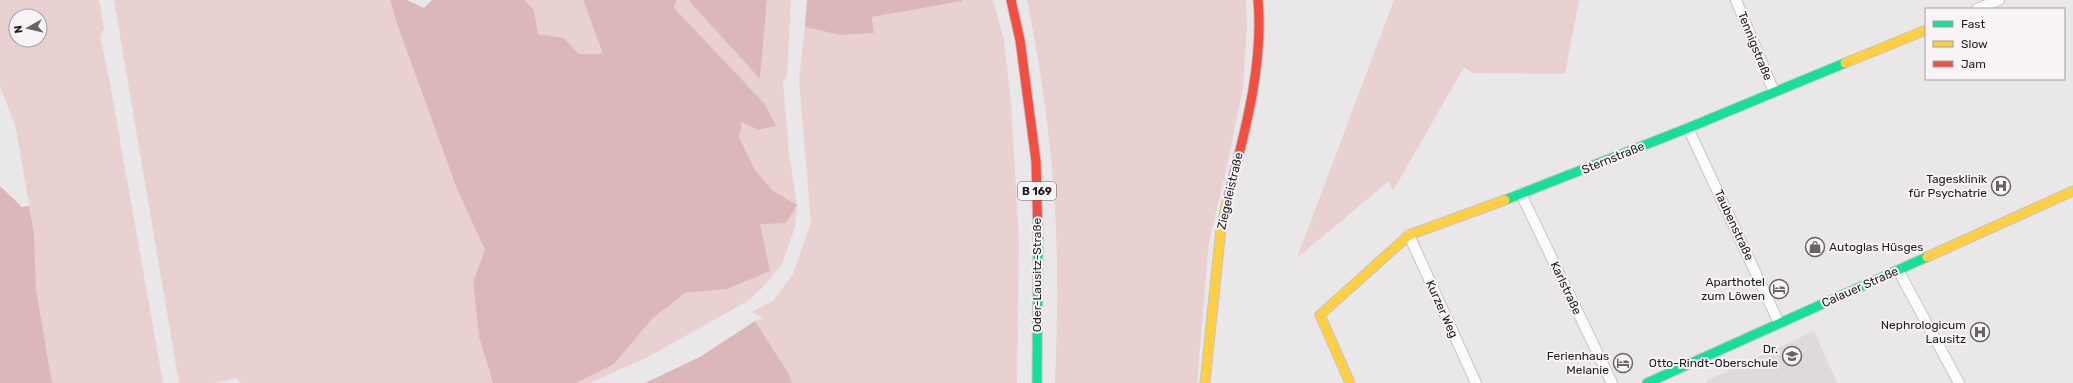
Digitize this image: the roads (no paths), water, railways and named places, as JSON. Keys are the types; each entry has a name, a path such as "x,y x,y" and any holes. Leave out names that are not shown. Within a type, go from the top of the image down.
{"main road":[{"name":"Oder-Lausitz-Straße","path":"1011,0 1020,40 1036,161 1039,269 1037,383"},
{"name":"Ziegeleistraße","path":"1205,383 1221,228 1238,158 1253,84 1260,22 1258,0"},
{"name":"Sternstraße","path":"1350,383 1320,315 1409,235 1521,194 1688,128 1925,30"},
{"name":"Calauer Straße","path":"1647,383 2073,191"}],"street":[{"name":"Tennigstraße","path":"1736,0 1774,92"},
{"path":"1979,8 1998,0"},
{"name":"Taubenstraße","path":"1688,128 1779,323"},
{"name":"Karlstraße","path":"1521,194 1612,383"},
{"name":"Kurzer Weg","path":"1409,235 1476,383"},
{"path":"1898,270 1959,383"}],"place":[{"name":"Tagesklinik für Psychatrie","path":"2001,186"},
{"name":"Autoglas Hüsges","path":"1815,247"},
{"name":"Aparthotel zum Löwen","path":"1779,289"},
{"name":"Nephrologicum Lausitz","path":"1980,332"},
{"name":"Dr. Otto-Rindt-Oberschule","path":"1792,356"},
{"name":"Ferienhaus Melanie","path":"1623,363"}]}
